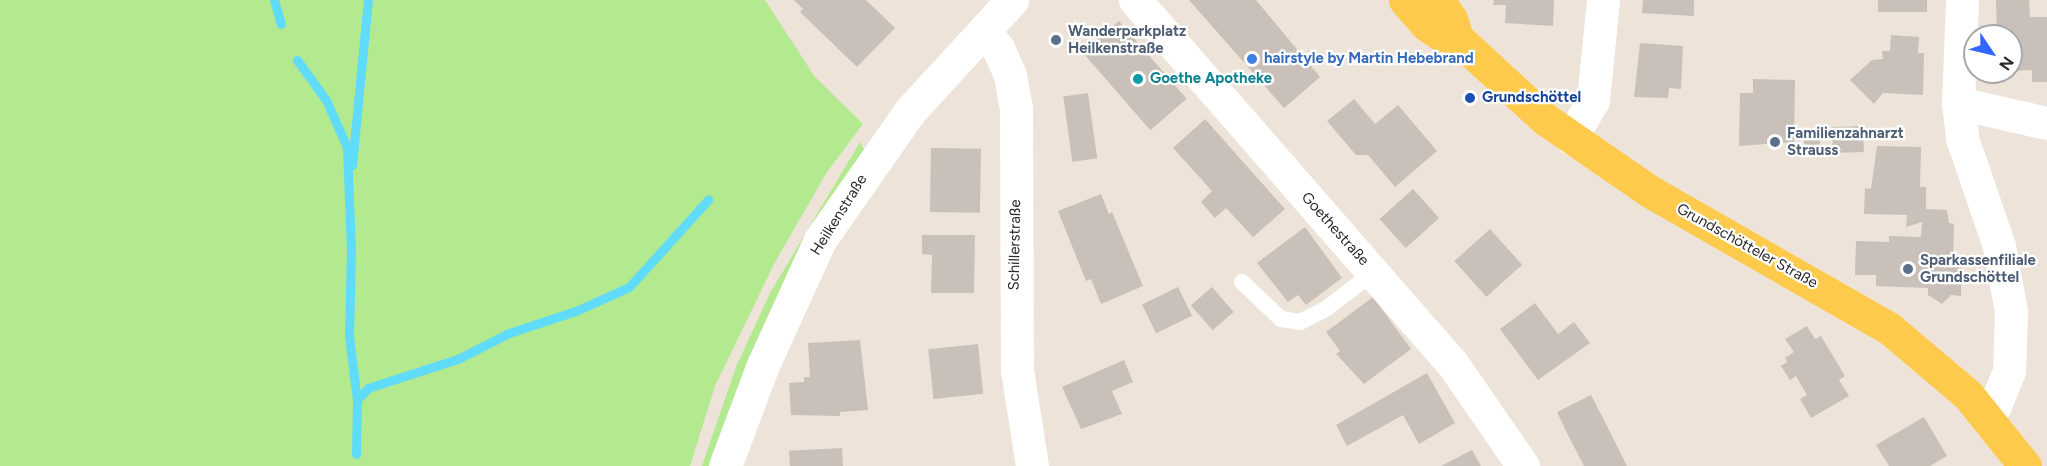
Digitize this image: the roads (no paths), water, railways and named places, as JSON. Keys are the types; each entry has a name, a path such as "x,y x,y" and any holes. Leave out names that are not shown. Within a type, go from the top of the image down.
{"main road":[{"name":"Grundschötteler Straße","path":"1405,0 1427,25 1442,35 1457,38 1571,138 1660,197 1890,329 1937,366 1986,415 2025,466"},
{"name":"Grundschötteler Straße","path":"1438,0 1451,19 1457,38"}],"street":[{"name":"Heilkenstraße","path":"725,466 763,365 820,240 881,148 1012,0"},
{"name":"Goethestraße","path":"1135,0 1452,363 1523,466"},
{"path":"1571,138 1593,100 1603,0"},
{"path":"1962,0 1958,103 1962,138 1999,246 2011,311 2009,371 1995,405 1986,415"},
{"name":"Schillerstraße","path":"984,31 998,48 1010,75 1016,108 1017,370 1032,466"},
{"path":"1958,103 2047,123"}],"lane":[{"path":"1242,282 1281,319 1300,322 1327,308 1374,272"}],"waterway":[{"path":"274,0 281,24"},
{"path":"352,165 368,0"},
{"path":"297,60 326,100 347,147 351,249 349,336 357,400 356,454"},
{"path":"357,400 368,388 458,359 509,333 576,311 629,287 708,200"}],"place":[{"name":"Wanderparkplatz Heilkenstraße","path":"1056,40"},
{"name":"hairstyle by Martin Hebebrand","path":"1252,59"},
{"name":"Goethe Apotheke","path":"1138,79"},
{"name":"Grundschöttel","path":"1470,98"},
{"name":"Familienzahnarzt Strauss","path":"1775,142"},
{"name":"Sparkassenfiliale Grundschöttel","path":"1908,269"}]}
